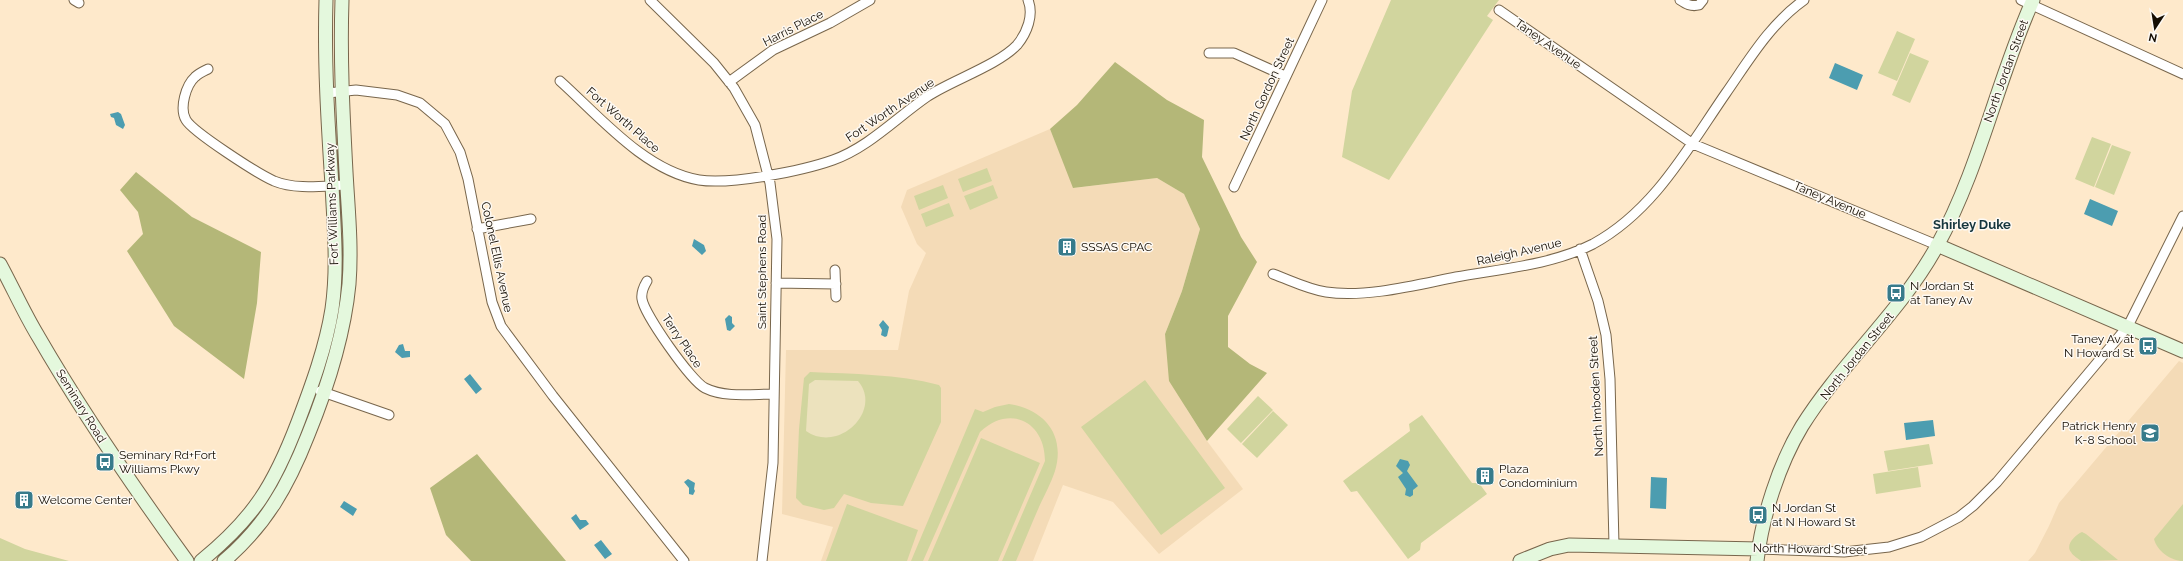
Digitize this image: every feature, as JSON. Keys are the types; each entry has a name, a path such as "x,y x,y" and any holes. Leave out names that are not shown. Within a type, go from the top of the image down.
{"street":[{"name":"Fort Williams Parkway","path":"201,561 241,526 261,499 276,473 311,388 327,331 334,286 336,238 328,93 326,0"},
{"name":"Fort Williams Parkway","path":"224,561 249,537 277,501 292,476 325,393 337,350 349,284 350,248 341,92 342,0"},
{"name":"Saint Stephens Road","path":"650,0 714,63 729,82 751,115 768,174 776,224 776,283 772,478 762,561"},
{"name":"Harris Place","path":"729,82 766,54 830,23 870,0"},
{"name":"Fort Worth Avenue","path":"768,174 820,164 845,154 872,139 928,96 1003,55 1015,46 1026,31 1030,17 1028,0"},
{"name":"North Gordon Street","path":"1234,187 1322,0"},
{"path":"1680,0 1694,6 1699,5 1703,0"},
{"name":"Raleigh Avenue","path":"1273,274 1310,288 1347,293 1408,286 1517,266 1553,258 1593,244 1623,224 1651,198 1693,144 1759,45 1779,21 1804,0"},
{"path":"2028,2 2183,74"},
{"name":"North Jordan Street","path":"1758,555 1777,481 1802,428 1829,389 1918,277 1937,246 1970,175 2028,2"},
{"name":"Taney Avenue","path":"1499,10 1693,144 2183,350"},
{"path":"1209,53 1234,53 1285,76"},
{"path":"208,69 195,77 189,84 185,97 183,109 186,119 193,128 240,161 274,181 305,187 346,185"},
{"name":"Fort Worth Place","path":"560,81 631,146 648,160 666,169 704,181 731,181 768,174"},
{"name":"Colonel Ellis Avenue","path":"328,93 356,90 397,94 420,103 439,118 452,134 464,165 492,302 501,326 553,396 684,561"},
{"name":"North Howard Street","path":"1520,561 1540,552 1561,546 1614,545 1758,555 1844,552 1889,547 1921,537 1959,517 1985,495 2128,326 2183,216"},
{"path":"477,229 531,219"},
{"name":"North Imboden Street","path":"1580,249 1598,301 1607,342 1610,379 1614,545"},
{"name":"Seminary Road","path":"0,264 38,336 84,411 131,484 187,561"},
{"path":"835,270 836,297"},
{"name":"Terry Place","path":"647,281 642,298 646,308 676,356 698,384 722,393 774,394"},
{"path":"776,283 836,284"},
{"path":"311,388 389,415"}],"shaded area":[{"path":"1050,129 1074,188 1157,178 1184,194 1200,229 1182,291 1165,334 1186,408 1207,441 1243,489 1159,554 1113,502 1063,485 1033,561 821,561 833,527 782,514 786,350 898,350 909,291 926,253 917,244 901,207 907,190"},
{"name":"Patrick Henry K-8 School","path":"2179,361 2183,363 2183,561 2028,561 2035,553 2059,503"}],"green space":[{"path":"1391,0 1499,0 1487,16 1493,20 1389,180 1342,157 1352,91"},
{"path":"1897,31 1915,39 1897,81 1878,73"},
{"path":"1910,53 1929,61 1910,103 1892,95"},
{"path":"1115,62 1167,100 1204,120 1202,157 1241,237 1257,262 1228,316 1228,347 1250,364 1267,373 1207,441 1169,381 1165,334 1182,291 1200,229 1184,194 1157,178 1073,188 1050,129 1077,105"},
{"path":"2092,137 2111,144 2094,187 2075,179"},
{"path":"2112,145 2131,152 2114,195 2095,187"},
{"path":"987,168 992,181 963,192 958,179"},
{"path":"136,172 192,217 261,252 257,303 244,379 174,326 127,251 143,234 138,212 120,190"},
{"path":"943,185 948,198 919,210 914,196"},
{"path":"993,185 998,198 970,210 964,196"},
{"path":"949,203 954,216 926,227 921,214"},
{"path":"810,372 891,377 923,381 939,385 941,388 941,422 903,506 871,503 844,494 834,508 824,510 803,505 796,498 799,429 804,378"},
{"path":"1145,380 1225,488 1161,535 1081,427"},
{"path":"1258,396 1273,410 1241,443 1227,429"},
{"path":"1009,404 1032,411 1049,426 1054,435 1058,458 1052,480 1016,561 1002,561 1045,461 1043,447 1039,436 1032,427 1023,421 1013,418 1002,419 991,424 980,432 923,561 911,561 975,409 983,412 995,407"},
{"path":"1273,411 1288,425 1257,458 1242,444"},
{"path":"1422,415 1472,483 1479,483 1487,494 1421,543 1420,550 1408,559 1357,491 1351,492 1343,481 1410,431 1409,424"},
{"path":"981,438 1040,463 998,561 928,561"},
{"path":"1929,444 1933,464 1888,471 1884,451"},
{"path":"477,454 566,561 471,561 446,535 430,488"},
{"path":"1918,467 1921,487 1876,494 1873,474"},
{"path":"847,504 918,530 907,561 826,561"},
{"path":"2183,504 2183,561 2178,561 2161,551 2154,539"},
{"path":"2082,532 2118,560 2081,561 2074,556 2069,549 2070,543 2076,535"},
{"path":"0,538 25,549 69,561 0,561"}],"sand":[{"path":"815,380 858,381 864,392 865,404 861,416 854,426 844,433 832,437 819,437 806,431 809,384"}],"water":[{"path":"1835,63 1863,75 1857,90 1829,78"},
{"path":"118,112 121,114 125,125 123,129 116,125 114,118 111,117 110,114"},
{"path":"2090,199 2118,211 2112,226 2084,214"},
{"path":"694,239 704,245 706,251 702,255 692,246"},
{"path":"729,315 732,317 732,323 735,326 730,331 727,330 725,319"},
{"path":"883,320 889,327 887,336 885,337 881,335 882,330 879,325"},
{"path":"403,344 405,351 410,351 410,357 402,358 395,352 399,345"},
{"path":"470,374 482,389 476,394 464,379"},
{"path":"1933,420 1935,436 1906,440 1904,423"},
{"path":"1400,459 1408,461 1410,465 1407,471 1418,486 1413,490 1413,495 1410,497 1405,495 1406,489 1398,477 1403,473 1396,466"},
{"path":"1651,477 1667,478 1666,509 1650,508"},
{"path":"688,479 695,483 695,491 693,495 689,494 689,488 684,482"},
{"path":"344,501 357,509 353,516 340,507"},
{"path":"576,514 580,520 586,520 589,524 580,530 571,518"},
{"path":"601,540 612,554 605,559 594,545"}],"place":[{"name":"SSSAS CPAC","path":"1067,247"},
{"name":"N Jordan St at Taney Av","path":"1896,293"},
{"name":"Taney Av at N Howard St","path":"2148,346"},
{"name":"Patrick Henry K-8 School","path":"2150,433"},
{"name":"Seminary Rd+Fort Williams Pkwy","path":"105,462"},
{"name":"Plaza Condominium","path":"1485,476"},
{"name":"Welcome Center","path":"24,500"},
{"name":"N Jordan St at N Howard St","path":"1758,515"}],"district":[{"name":"Shirley Duke","path":"1972,224"}]}
